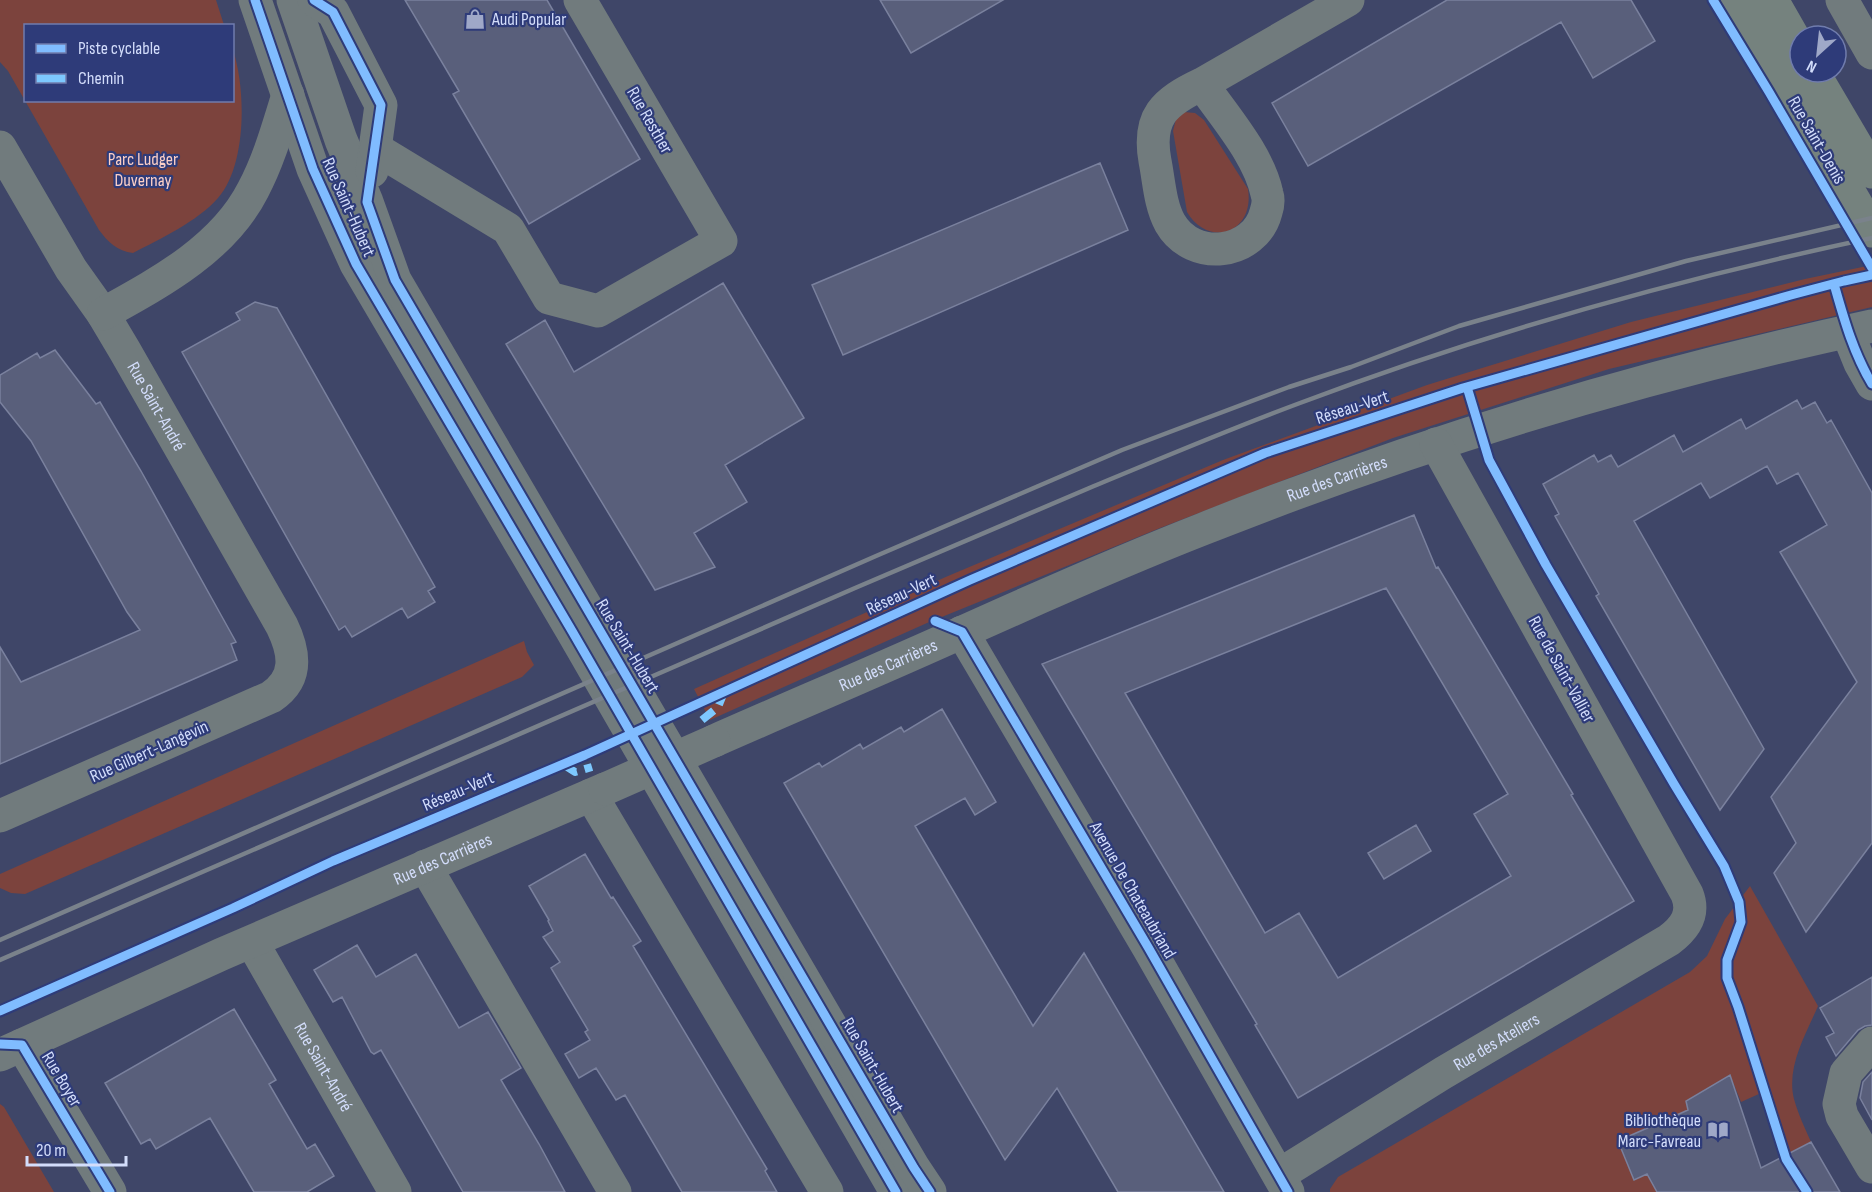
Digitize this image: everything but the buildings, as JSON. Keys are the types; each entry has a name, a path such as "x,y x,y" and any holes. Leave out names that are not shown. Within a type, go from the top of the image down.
{"main road":[{"name":"Rue Saint-Denis","path":"1737,0 1872,231"},
{"path":"1772,0 1788,28"},
{"name":"Rue Saint-Denis","path":"1820,84 1872,172"}],"street":[{"name":"Rue Saint-Hubert","path":"255,0 313,169 356,264 572,631 896,1192"},
{"name":"Rue Saint-Hubert","path":"293,0 341,140 396,280 930,1192"},
{"path":"314,0 333,12 381,105 367,202"},
{"name":"Rue Resther","path":"376,149 508,229 549,298 598,311 721,241 580,0"},
{"path":"1202,84 1245,145 1259,170 1268,196 1264,219 1259,229 1250,238 1227,249 1208,249 1195,245 1183,238 1170,224 1164,209 1154,154 1154,126 1159,114 1167,104 1178,97 1348,0"},
{"path":"1842,0 1872,52"},
{"path":"103,314 152,287 188,263 225,231 253,191 267,159 288,95"},
{"name":"Rue Saint-André","path":"0,147 71,269 103,314 282,626 292,652 293,660 289,675"},
{"path":"1863,328 1860,363 1872,384"},
{"name":"Rue des Carrières","path":"11,1050 222,954 598,792 1120,562 1204,528 1320,484 1436,444 1660,377 1863,328"},
{"name":"Rue de Saint-Vallier","path":"1436,444 1687,894"},
{"name":"Avenue De Chateaubriand","path":"962,632 1142,937 1283,1184"},
{"name":"Rue Gilbert-Langevin","path":"0,816 271,697 278,693 289,675"},
{"path":"598,792 827,1192"},
{"path":"425,866 615,1192"},
{"name":"Rue des Ateliers","path":"1283,1184 1443,1073 1669,940 1682,928 1688,917 1691,903 1687,894"},
{"name":"Rue Saint-André","path":"252,942 395,1192"},
{"path":"1872,1043 1846,1073 1839,1104 1842,1116 1872,1167"},
{"name":"Rue Boyer","path":"11,1050 110,1192"}],"green space":[{"name":"Parc Ludger Duvernay","path":"0,0 216,0 224,24 24,24 24,99 8,71 0,62"},
{"name":"Parc Ludger Duvernay","path":"234,54 242,105 239,147 228,184 218,198 189,222 133,253 122,250 109,242 99,230 26,102 234,102"},
{"path":"1184,112 1195,113 1204,120 1248,189 1245,216 1238,225 1228,231 1218,233 1207,230 1196,223 1187,212 1173,131 1176,119"},
{"path":"1872,265 1872,307 1609,369 1393,438 1160,528 927,623 710,720 694,689 948,576 1223,460 1427,385 1631,322"},
{"path":"524,641 534,665 522,677 25,894 11,893 0,888 0,874"},
{"path":"1750,886 1818,1006 1798,1051 1792,1087 1794,1099 1811,1142 1790,1153 1770,1089 1741,1102 1730,1075 1686,1101 1693,1126 1670,1118 1618,1141 1634,1180 1647,1174 1657,1192 1330,1192 1338,1177 1690,972 1707,956 1725,919"},
{"path":"0,1104 4,1107 54,1192 0,1192"}],"railway":[{"path":"0,940 1122,450 1459,326 1686,261 1872,218"},
{"path":"0,960 937,553 1274,413 1370,377 1511,331 1727,271 1872,238"}],"marked path":[{"path":"702,720 718,707 724,692"},
{"path":"564,765 575,772 592,767"}],"cycle path":[{"path":"255,0 313,169 356,264 572,631 896,1192"},
{"path":"314,0 333,12 381,105 367,202 395,280 930,1192"},
{"path":"1713,0 1872,268"},
{"name":"Réseau-Vert","path":"0,1011 333,861 585,755 970,580 1265,453 1463,388 1791,295 1872,275"},
{"path":"1834,284 1854,348 1872,384"},
{"path":"1467,387 1489,460 1546,565 1724,866 1739,902 1741,922 1727,960 1727,978 1786,1159 1807,1192"},
{"path":"935,621 962,632 1148,947 1288,1192"},
{"path":"0,1044 22,1045 110,1192"}],"place":[{"name":"Audi Popular","path":"475,19"},
{"name":"Bibliothèque Marc-Favreau","path":"1718,1130"}]}
